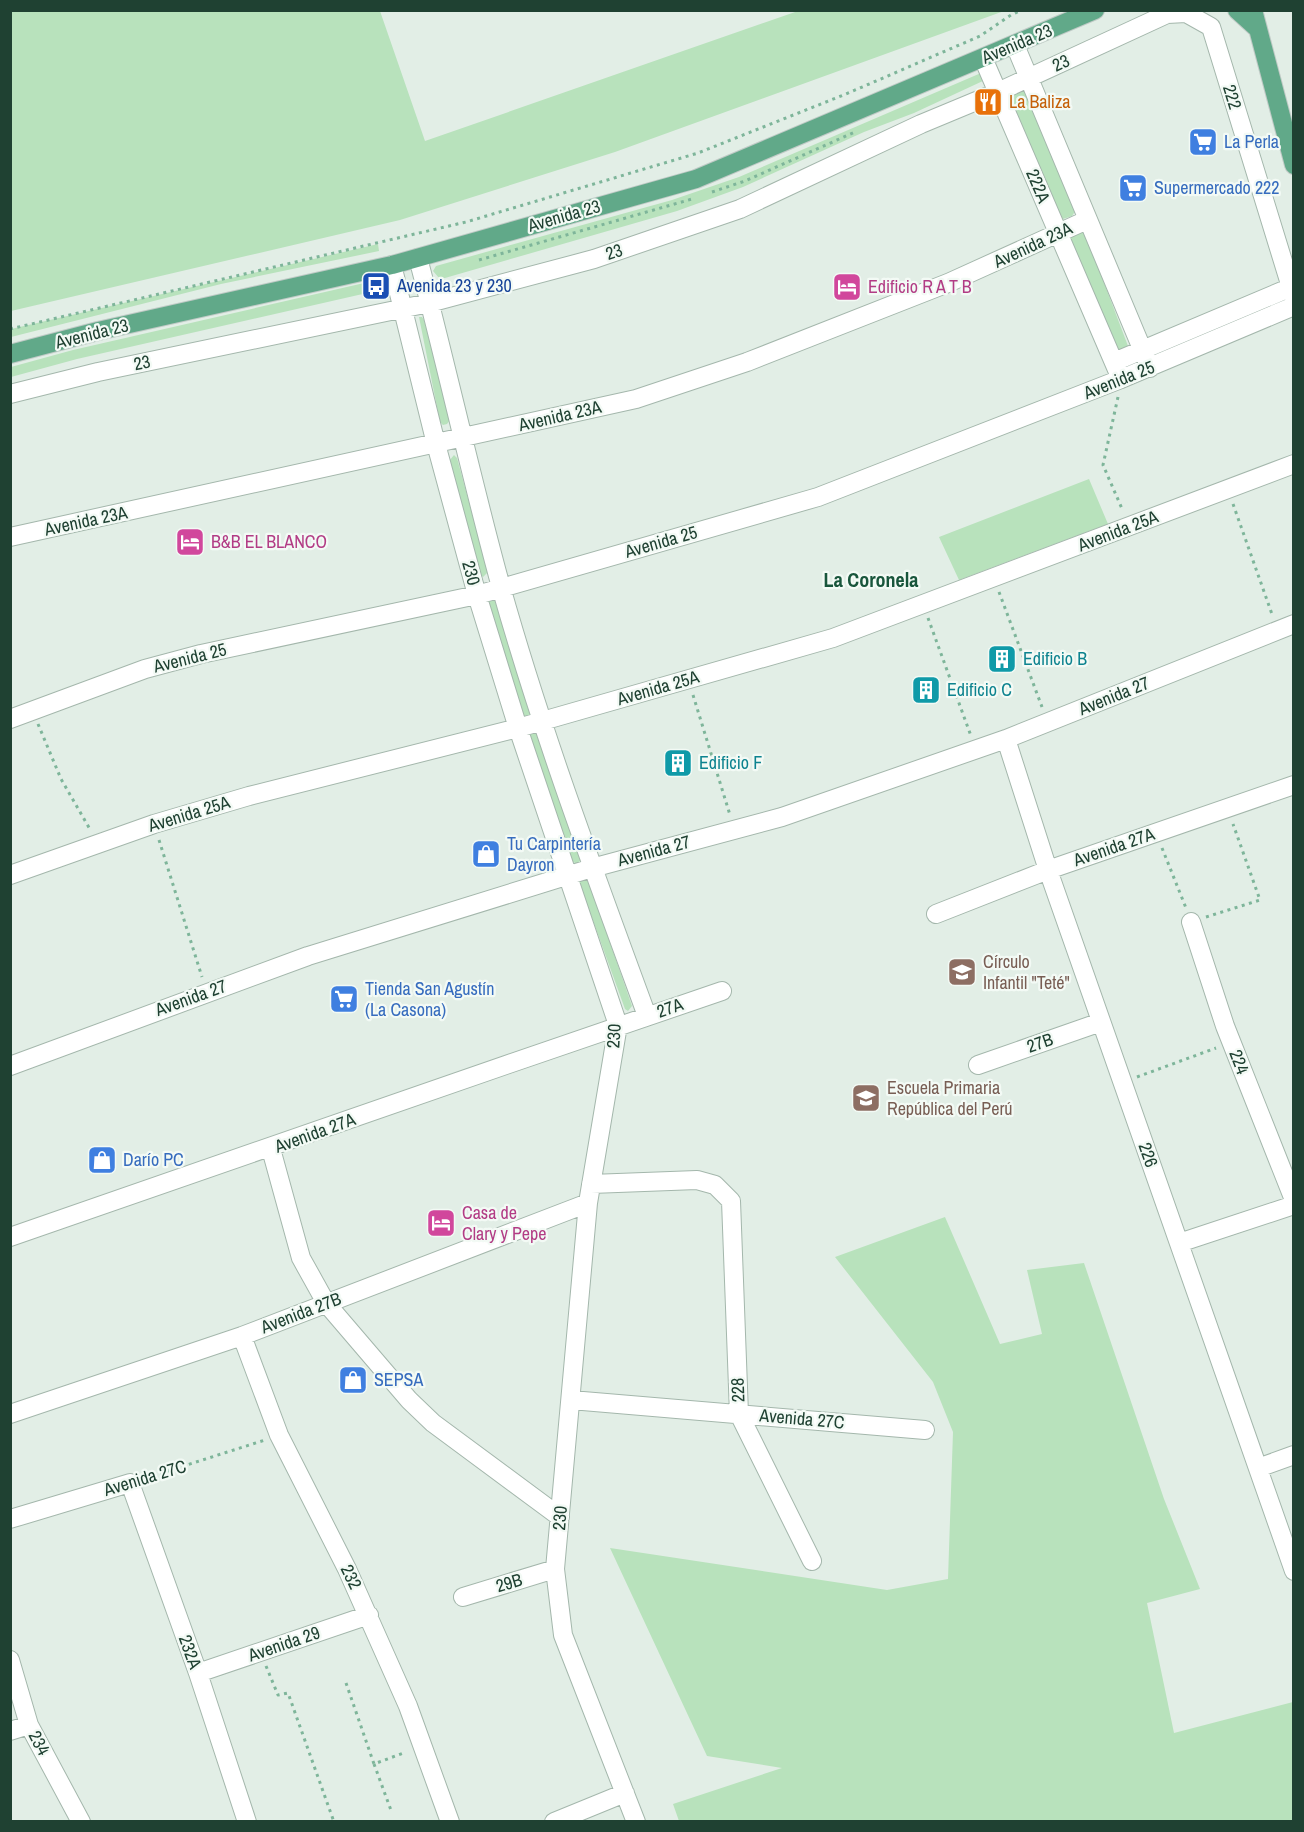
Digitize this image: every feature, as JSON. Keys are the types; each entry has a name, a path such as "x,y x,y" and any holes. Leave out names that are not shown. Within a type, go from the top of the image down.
{"main road":[{"name":"Avenida 23","path":"10,354 392,265 696,179 1095,10"},
{"path":"1237,10 1258,29"},
{"path":"1253,10 1293,165"},
{"path":"1258,29 1262,10"}],"street":[{"name":"23","path":"10,394 98,372 429,303 594,259 740,209 921,124 998,92 1167,14 1186,13"},
{"name":"222","path":"1186,13 1211,27 1292,290"},
{"name":"222A","path":"1015,45 1146,359"},
{"name":"222A","path":"983,58 1121,379"},
{"name":"Avenida 23A","path":"10,537 636,399 747,362 948,283 1087,220"},
{"name":"230","path":"418,258 501,588 542,721 592,868 647,1016"},
{"name":"230","path":"392,265 436,444 477,595 518,728 618,1025 588,1203 555,1569 563,1635 636,1821"},
{"name":"Avenida 25","path":"10,719 145,669 201,654 477,595 818,497 1121,379 1146,359 1292,290"},
{"name":"Avenida 25","path":"1114,362 1146,359 1293,306"},
{"name":"Avenida 25A","path":"10,875 154,824 249,796 518,728 833,638 1293,464"},
{"name":"Avenida 27","path":"10,1066 308,956 592,868 782,817 1006,739 1286,628"},
{"name":"226","path":"1006,739 1048,870 1293,1571"},
{"name":"Avenida 27A","path":"936,914 1048,870 1293,785"},
{"name":"224","path":"1191,922 1228,1034 1293,1200"},
{"name":"27A","path":"618,1025 722,991"},
{"name":"27B","path":"978,1065 1101,1022"},
{"name":"Avenida 27A","path":"10,1237 271,1149 618,1025"},
{"path":"271,1149 301,1258 326,1303 409,1400 425,1415 560,1517"},
{"name":"228","path":"591,1184 698,1180 715,1185 731,1201 739,1414 812,1561"},
{"name":"Avenida 27B","path":"10,1414 242,1336 588,1203"},
{"path":"1179,1243 1293,1204"},
{"name":"232","path":"242,1336 279,1435 369,1616 408,1706 450,1821"},
{"name":"Avenida 27C","path":"571,1400 925,1430"},
{"path":"1258,1468 1293,1455"},
{"name":"Avenida 27C","path":"10,1518 130,1483"},
{"name":"232A","path":"130,1483 198,1673 247,1821"},
{"name":"29B","path":"464,1597 555,1569"},
{"name":"Avenida 29","path":"198,1673 369,1616"},
{"name":"234","path":"10,1660 29,1725 81,1821"},
{"path":"10,1731 29,1725"},
{"path":"554,1821 625,1793"}],"path":[{"path":"10,329 455,225 698,153 846,94 969,40 1022,10"},
{"path":"1121,379 1103,465 1129,526"},
{"path":"1227,488 1286,628"},
{"path":"994,579 1048,723"},
{"path":"923,605 975,749"},
{"path":"688,679 735,830"},
{"path":"33,711 61,779 90,826 95,844"},
{"path":"1156,833 1191,922 1260,900 1227,808"},
{"path":"154,824 207,993"},
{"path":"1123,1082 1228,1034"},
{"name":"Avenida 27C","path":"130,1483 279,1435"},
{"path":"260,1652 278,1695 288,1693 334,1821"},
{"path":"346,1683 392,1812"},
{"path":"374,1764 422,1747"}],"green space":[{"path":"10,11 380,11 425,141 798,11 1004,11 615,152 400,220 11,311"},
{"path":"981,73 985,80 914,113 864,132 743,187 677,211 445,278 439,278 433,271 436,266 672,200 739,177"},
{"path":"1023,86 1076,210 1072,216 1063,219 1059,216 1009,96"},
{"path":"1080,231 1086,235 1128,346 1126,351 1116,352 1069,238 1073,232"},
{"path":"378,244 379,251 221,284 11,337 11,329"},
{"path":"386,278 389,288 77,359 11,377 11,367 73,350"},
{"path":"419,317 424,320 450,420 443,425 440,422"},
{"path":"454,455 457,458 488,572 483,577 449,461"},
{"path":"1089,479 1108,524 959,580 939,537"},
{"path":"491,598 495,601 530,715 529,719 524,719 485,602"},
{"path":"536,732 582,859 577,864 573,862 529,734"},
{"path":"581,878 588,879 632,1006 628,1011 625,1009 579,882"},
{"path":"945,1217 1000,1344 1042,1334 1027,1270 1084,1263 1164,1499 1200,1589 1147,1603 1174,1733 1293,1702 1293,1821 679,1821 673,1804 782,1768 707,1756 610,1548 887,1590 948,1579 953,1432 933,1382 835,1257"}],"place":[{"name":"La Baliza","path":"988,102"},
{"name":"La Perla","path":"1203,142"},
{"name":"Supermercado 222","path":"1133,188"},
{"name":"Avenida 23 y 230","path":"376,286"},
{"name":"Edificio R A T B","path":"847,287"},
{"name":"B&B EL BLANCO","path":"190,542"},
{"name":"Edificio B","path":"1002,659"},
{"name":"Edificio C","path":"926,690"},
{"name":"Edificio F","path":"678,763"},
{"name":"Tu Carpintería Dayron","path":"486,854"},
{"name":"Círculo Infantil \"Teté\"","path":"962,972"},
{"name":"Tienda San Agustín (La Casona)","path":"344,999"},
{"name":"Escuela Primaria República del Perú","path":"866,1098"},
{"name":"Darío PC","path":"102,1160"},
{"name":"Casa de Clary y Pepe","path":"441,1223"},
{"name":"SEPSA","path":"353,1380"}],"district":[{"name":"La Coronela","path":"871,580"}]}
